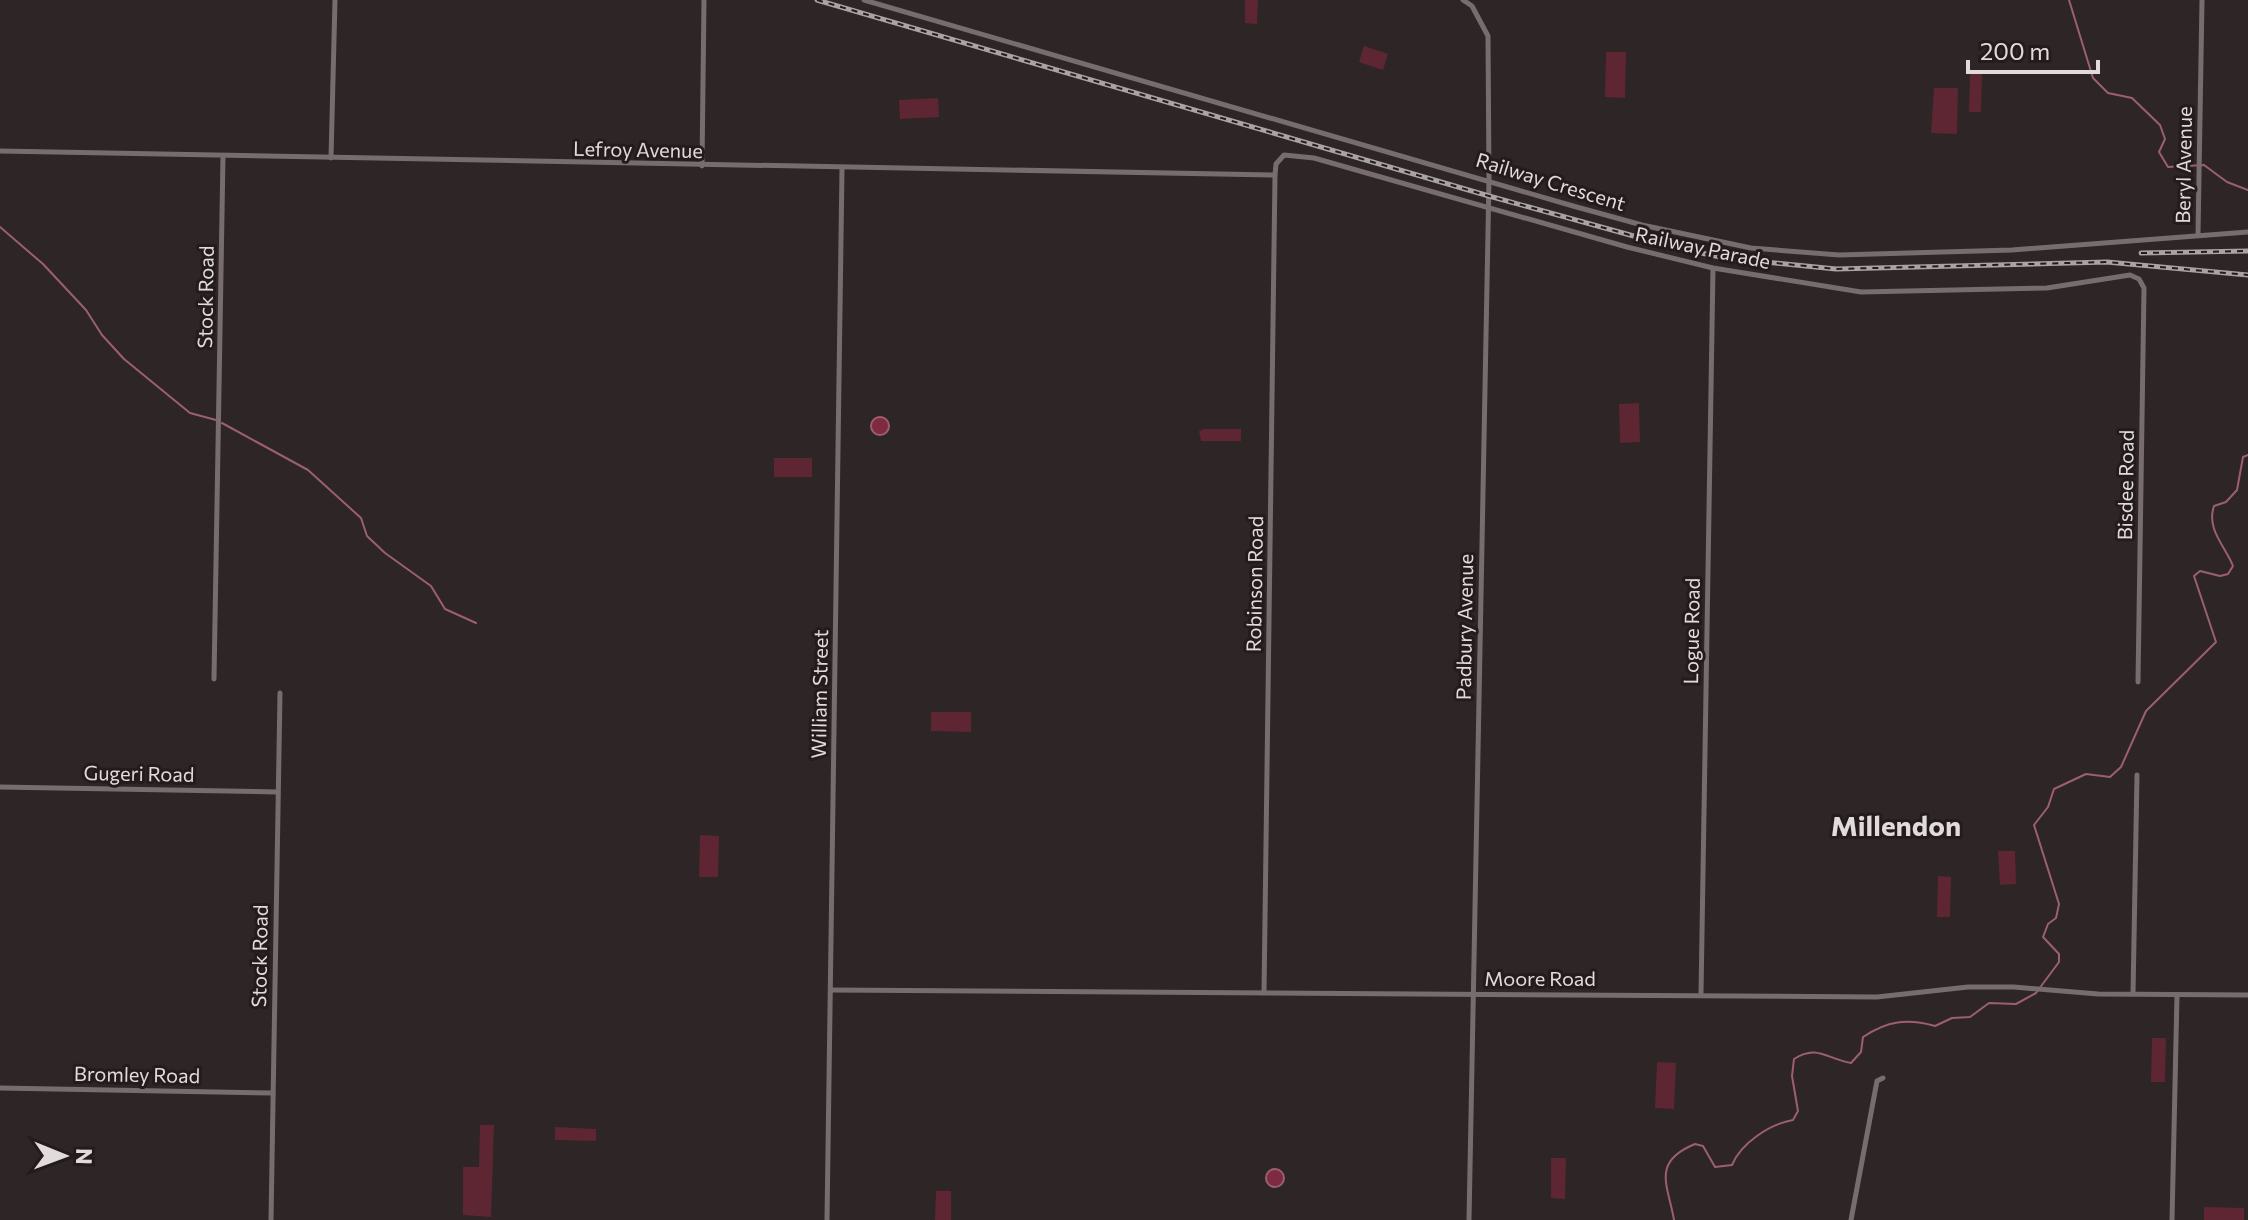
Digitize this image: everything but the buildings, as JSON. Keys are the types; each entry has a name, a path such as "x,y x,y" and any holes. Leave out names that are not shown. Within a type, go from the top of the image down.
{"street":[{"path":"331,158 335,0"},
{"path":"702,166 704,0"},
{"name":"Railway Crescent","path":"864,0 1642,225 1794,253 2012,250 2248,232"},
{"name":"Padbury Avenue","path":"1463,0 1472,6 1488,36 1489,180 1469,1220"},
{"name":"Beryl Avenue","path":"2198,235 2202,0"},
{"name":"Lefroy Avenue","path":"0,151 1275,175"},
{"name":"Railway Parade","path":"1275,175 1276,164 1284,155 1295,154 1713,268 1861,292 2047,288 2130,275 2139,279 2144,288"},
{"name":"Stock Road","path":"214,679 223,156"},
{"name":"William Street","path":"827,1220 842,169"},
{"name":"Robinson Road","path":"1264,993 1275,175"},
{"name":"Logue Road","path":"1701,994 1713,268"},
{"name":"Bisdee Road","path":"2138,682 2144,288"},
{"name":"Stock Road","path":"271,1220 280,693"},
{"path":"2133,994 2137,775"},
{"name":"Gugeri Road","path":"0,787 277,792"},
{"name":"Moore Road","path":"831,990 1877,997 1968,987 2248,995"},
{"path":"2172,1220 2177,995"},
{"name":"Bromley Road","path":"0,1088 273,1093"},
{"path":"1851,1220 1876,1092"}],"shaded area":[{"path":"1245,0 1258,0 1257,24 1245,23"},
{"path":"1364,46 1388,54 1383,70 1359,62"},
{"path":"1606,52 1626,52 1625,98 1605,97"},
{"path":"1970,74 1982,74 1981,112 1969,112"},
{"path":"1934,88 1958,88 1957,134 1931,133"},
{"path":"938,98 939,117 900,119 899,100"},
{"path":"1639,403 1640,442 1620,443 1619,404"},
{"path":"880,417 889,426 880,435 871,426"},
{"path":"1241,429 1241,441 1201,441 1199,431"},
{"path":"774,458 812,458 812,477 774,477"},
{"path":"931,712 971,712 971,732 931,731"},
{"path":"700,835 719,836 718,877 699,877"},
{"path":"1998,851 2015,851 2016,884 2000,885"},
{"path":"1938,876 1951,877 1950,917 1937,917"},
{"path":"2152,1038 2166,1038 2165,1082 2151,1082"},
{"path":"1657,1062 1676,1063 1674,1109 1655,1108"},
{"path":"480,1125 494,1125 491,1217 463,1215 463,1167 479,1167"},
{"path":"555,1127 596,1129 596,1141 555,1140"},
{"path":"1551,1158 1566,1158 1565,1199 1551,1198"},
{"path":"1275,1169 1284,1178 1275,1187 1266,1178"},
{"path":"936,1191 951,1191 951,1220 935,1220"},
{"path":"2204,1207 2244,1208 2244,1220 2204,1220"}],"waterway":[{"path":"2069,0 2093,78 2108,93 2132,98 2160,125 2165,139 2159,152 2168,167 2204,165 2227,182 2248,190"},
{"path":"0,227 43,264 86,310 102,335 124,359 190,413 216,420"},
{"path":"222,423 308,470 361,518 367,536 385,553 431,586 445,609 476,623"},
{"path":"1674,1220 1666,1185 1667,1167 1672,1159 1695,1144 1703,1146 1715,1167 1732,1165 1742,1149 1757,1136 1793,1120 1798,1111 1792,1076 1794,1059 1816,1053 1851,1063 1861,1052 1863,1037 1880,1027 1898,1022 1935,1026 1952,1018 1970,1017 1989,1003 2016,1004 2036,993 2059,962 2059,954 2043,937 2048,924 2056,918 2059,904 2034,825 2048,807 2054,789 2086,774 2110,777 2121,767 2146,711 2216,642 2194,576 2200,571 2220,576 2228,574 2233,566 2214,530 2212,514 2214,506 2226,502 2237,490 2243,457 2248,455"}],"railway":[{"path":"817,0 1489,196 1677,248 1725,258 1836,269 2107,262 2248,275"},
{"path":"2141,253 2248,251"}],"district":[{"name":"Millendon","path":"1896,825"}]}
